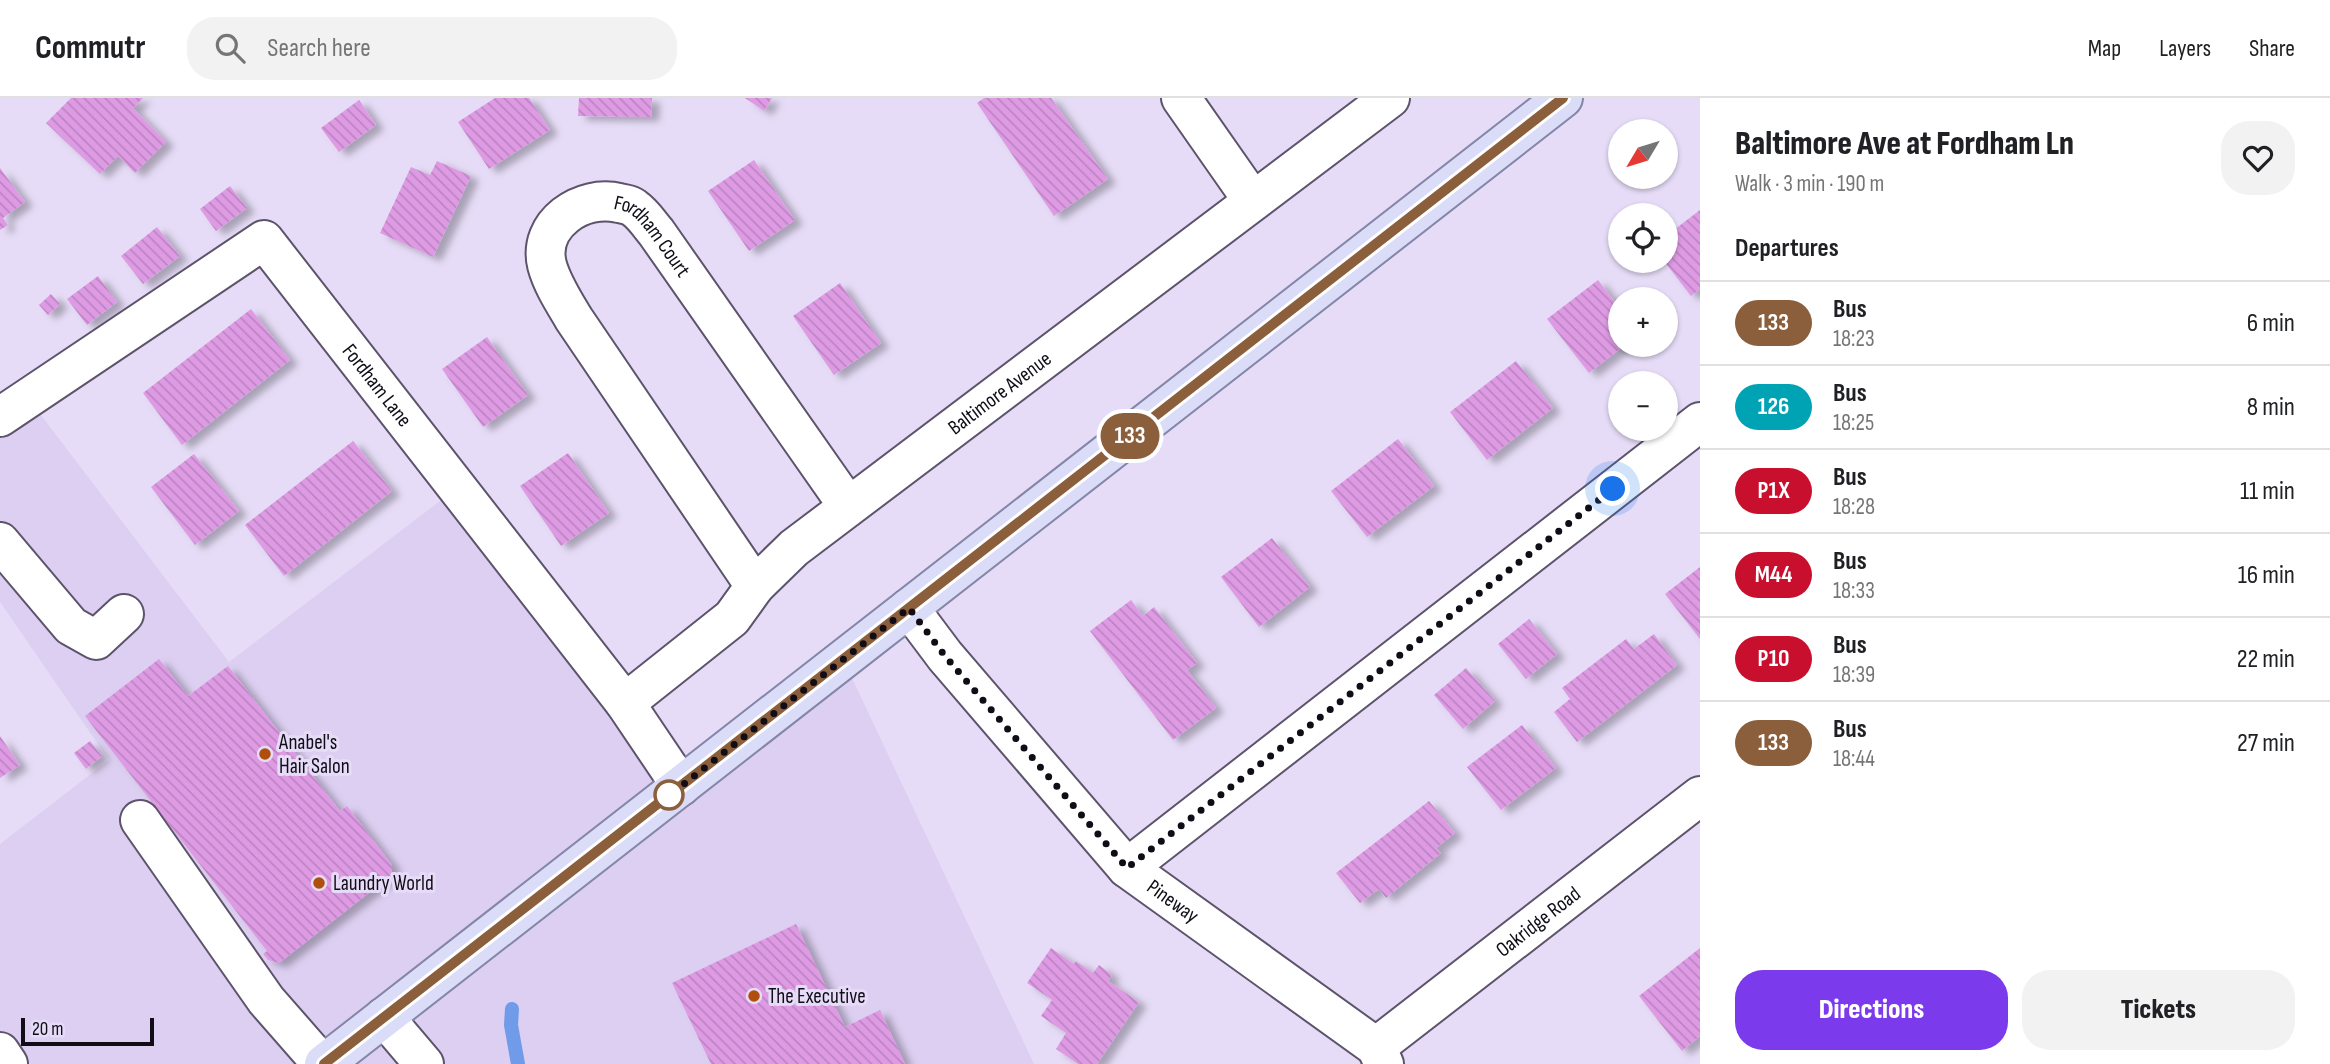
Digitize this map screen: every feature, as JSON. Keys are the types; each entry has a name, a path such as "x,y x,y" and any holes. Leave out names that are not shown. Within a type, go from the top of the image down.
{"main road":[{"path":"323,1064 1563,98"}],"street":[{"path":"1181,98 1253,201"},
{"name":"Baltimore Avenue","path":"625,703 732,618 755,586 794,548 1390,98"},
{"name":"Fordham Court","path":"755,586 557,290 546,263 548,236 564,216 581,205 605,200 634,207 656,232 848,506"},
{"name":"Fordham Lane","path":"0,417 264,240 625,703 681,786"},
{"path":"1127,868 1700,422"},
{"path":"0,542 71,626 96,640 124,614"},
{"name":"Pineway","path":"909,608 945,656 1127,868 1380,1055"},
{"name":"Oakridge Road","path":"1380,1055 1700,796"},
{"path":"140,820 266,1000 323,1064"},
{"path":"384,1017 424,1064"},
{"path":"0,1052 8,1064"}],"shaded area":[{"path":"31,402 229,662 457,488 681,786 851,676 1034,1064 0,1064 0,844 109,760 0,602 0,424"}],"building":[{"path":"71,98 143,98 133,108 166,142 135,173 118,156 100,174 46,123"},
{"path":"495,98 529,98 550,130 489,169 458,122"},
{"path":"579,98 652,98 651,117 578,116"},
{"path":"745,98 772,98 764,111"},
{"path":"984,98 1051,98 1108,179 1054,216 977,103"},
{"path":"359,100 376,125 339,152 321,128"},
{"path":"754,160 795,220 749,251 708,191"},
{"path":"437,161 471,176 433,257 380,233 411,167 430,175"},
{"path":"0,168 25,202 3,218 8,225 0,230"},
{"path":"230,186 247,208 216,231 200,209"},
{"path":"1700,210 1700,289 1691,296 1673,273 1678,273 1678,227"},
{"path":"157,227 180,256 143,284 121,256"},
{"path":"98,276 117,302 87,325 67,299"},
{"path":"1598,280 1608,293 1610,357 1589,373 1547,319"},
{"path":"840,283 881,343 834,375 793,316"},
{"path":"51,294 60,304 48,315 39,305"},
{"path":"251,309 290,360 182,445 143,393"},
{"path":"487,337 528,395 483,427 442,369"},
{"path":"1516,361 1553,408 1487,460 1450,412"},
{"path":"1398,439 1434,486 1367,537 1331,491"},
{"path":"353,441 392,491 284,576 245,525"},
{"path":"568,453 609,513 561,546 520,486"},
{"path":"194,454 239,511 195,545 151,487"},
{"path":"1272,538 1310,587 1259,627 1221,577"},
{"path":"1700,567 1700,639 1665,594"},
{"path":"1131,600 1143,616 1154,607 1197,663 1187,670 1216,708 1173,740 1090,631"},
{"path":"1529,619 1557,654 1526,679 1498,644"},
{"path":"1654,634 1677,665 1577,742 1554,712 1570,699 1562,688 1626,639 1634,649"},
{"path":"159,659 188,696 228,666 340,811 347,806 392,865 392,873 388,878 279,963 268,960 263,954 267,951 85,716"},
{"path":"1466,668 1495,701 1463,729 1434,695"},
{"path":"1522,725 1556,768 1501,810 1467,767"},
{"path":"0,736 20,765 0,778"},
{"path":"90,741 102,756 86,769 74,753"},
{"path":"1429,801 1455,833 1436,848 1441,853 1386,898 1379,889 1360,903 1336,873"},
{"name":"The Executive","path":"796,924 845,1027 880,1010 905,1064 711,1064 672,983"},
{"path":"1051,948 1093,973 1099,965 1112,975 1108,981 1139,1002 1097,1064 1078,1064 1056,1049 1066,1033 1041,1016 1052,1000 1027,983"},
{"path":"1700,948 1700,1036 1682,1051 1639,996"}],"waterway":[{"path":"512,1009 511,1025 518,1064"}],"bus line":[{"name":"133","path":"324,1064 1563,98"}],"place":[{"name":"Anabel's Hair Salon","path":"265,754"},
{"name":"Laundry World","path":"319,883"},
{"name":"The Executive","path":"754,996"}],"route":[{"path":"669,795 662,801 909,608 945,656 1127,868 1613,489"}]}
